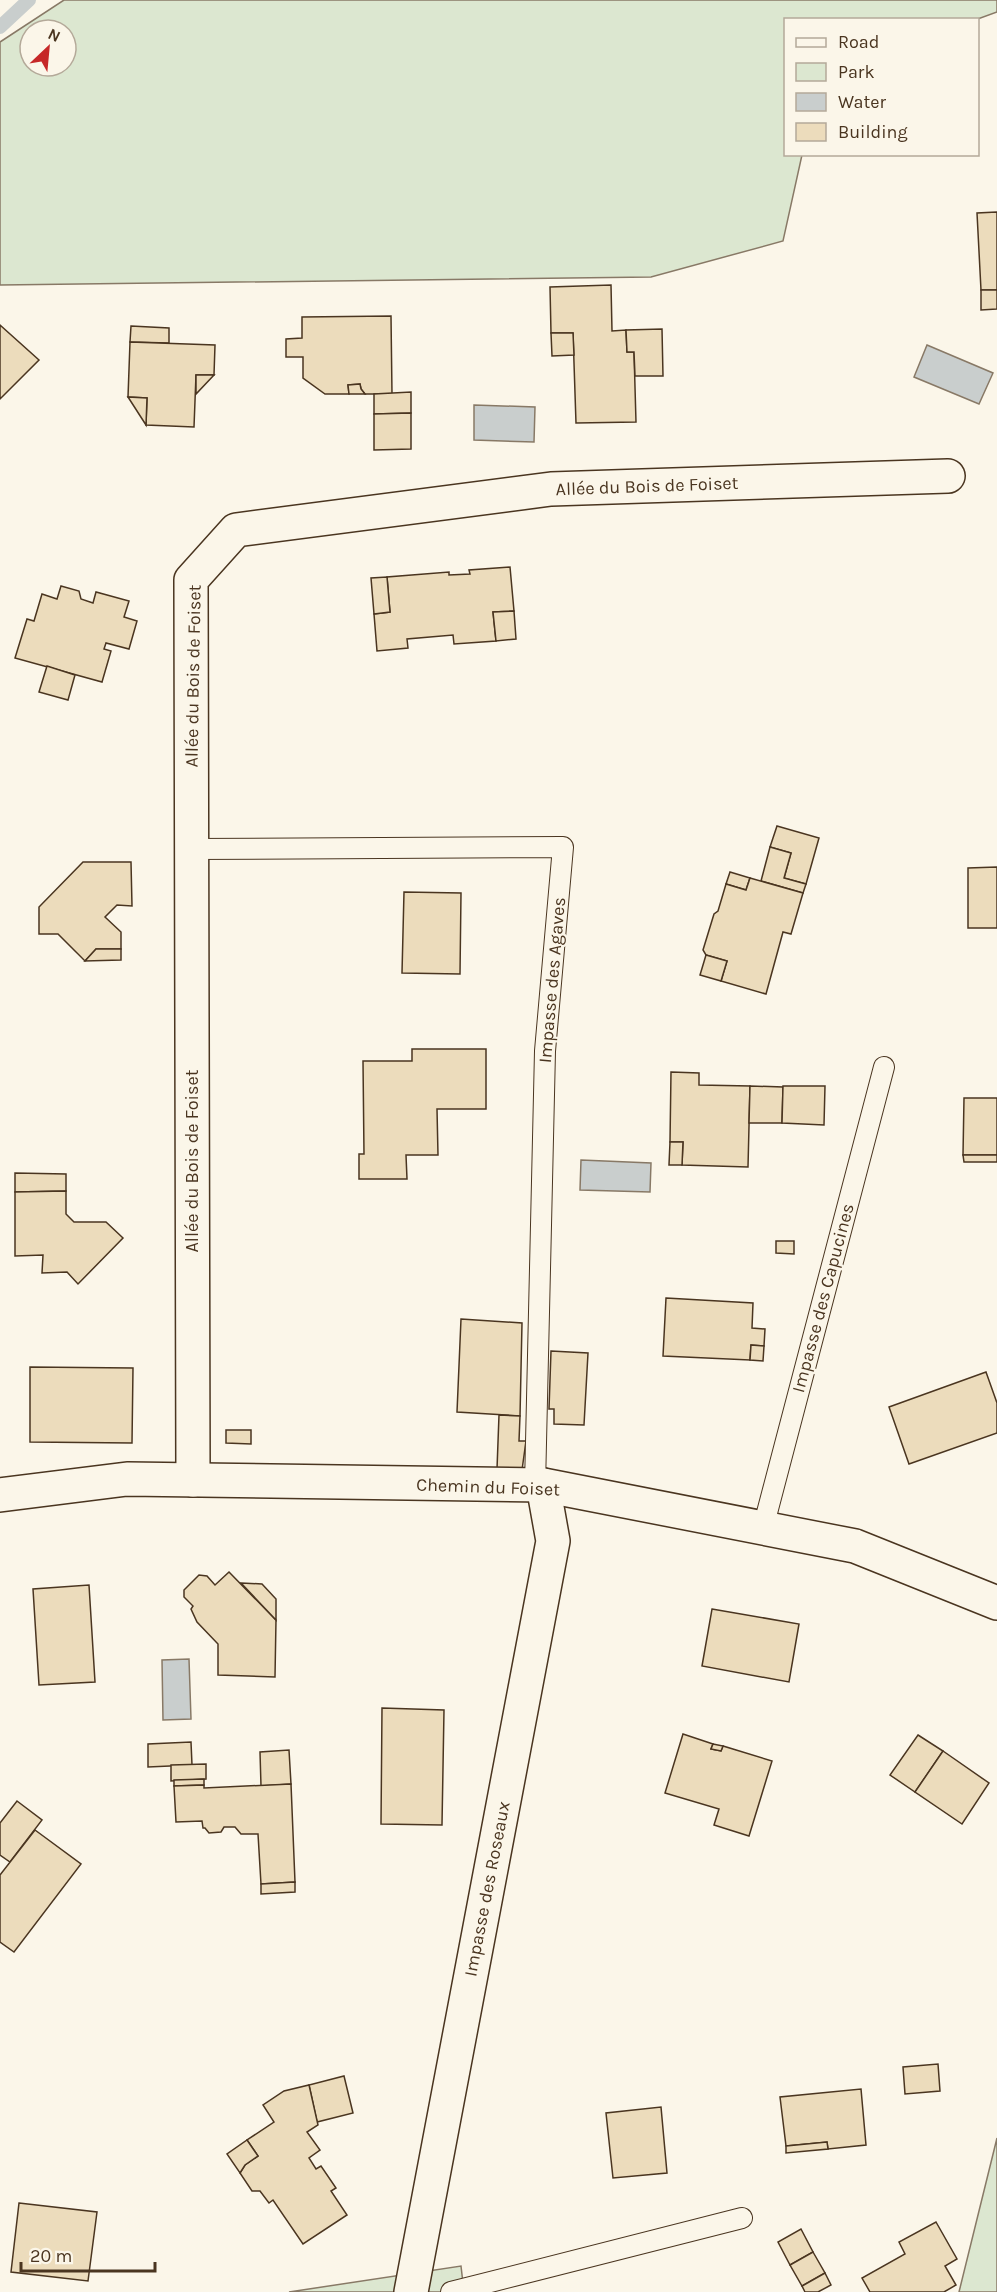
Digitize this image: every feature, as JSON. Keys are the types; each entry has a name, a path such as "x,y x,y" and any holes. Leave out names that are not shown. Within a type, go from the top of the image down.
{"street":[{"name":"Allée du Bois de Foiset","path":"193,1480 191,579 236,530 551,489 948,476"},
{"name":"Chemin du Foiset","path":"0,1496 127,1479 539,1486 855,1546 997,1603"},
{"name":"Impasse des Roseaux","path":"411,2292 553,1540 539,1486"}],"lane":[{"name":"Impasse des Agaves","path":"191,849 563,847 545,1051 539,1486"},
{"name":"Impasse des Capucines","path":"763,1528 884,1067"},
{"path":"451,2292 742,2218"}],"green space":[{"path":"64,0 997,0 997,12 979,19 784,18 784,156 802,156 783,241 651,277 0,285 0,42 18,30 18,78 78,78 78,18 37,18"},
{"path":"997,2138 997,2292 959,2292"},
{"path":"461,2266 464,2292 289,2292"}],"water":[{"path":"927,345 993,373 979,404 914,377"},
{"path":"474,405 535,407 534,442 474,440"},
{"path":"581,1160 651,1163 650,1192 580,1190"},
{"path":"189,1659 191,1719 163,1720 162,1660"}],"building":[{"path":"997,212 997,290 981,290 977,213"},
{"path":"611,285 612,331 626,330 627,352 634,352 636,422 576,423 573,333 551,333 550,287"},
{"path":"981,290 997,290 997,309 981,310"},
{"path":"391,316 392,394 365,394 360,384 348,385 349,394 325,394 303,378 303,357 286,357 286,339 302,338 302,317"},
{"path":"0,325 39,360 0,399"},
{"path":"131,326 169,328 169,343 130,342"},
{"path":"662,329 663,376 635,376 634,352 627,352 626,330"},
{"path":"551,333 573,333 574,355 552,356"},
{"path":"130,342 215,345 214,375 196,375 194,427 146,425 147,398 128,397"},
{"path":"196,375 214,375 196,394"},
{"path":"360,384 365,394 349,394 348,385"},
{"path":"411,392 411,413 374,414 374,394"},
{"path":"128,397 147,398 146,425"},
{"path":"411,413 411,449 374,450 374,414"},
{"path":"510,567 514,611 493,612 496,641 454,644 453,635 407,639 408,648 377,651 374,614 390,612 387,577 449,572 449,575 470,574 469,570"},
{"path":"387,577 390,612 374,614 371,578"},
{"path":"61,586 79,591 81,599 93,603 96,592 129,601 124,617 137,621 129,649 106,643 104,649 111,651 102,682 15,658 27,619 34,621 42,594 57,599"},
{"path":"514,611 516,639 496,641 493,612"},
{"path":"47,666 75,675 68,700 39,692"},
{"path":"777,826 819,838 806,884 784,878 791,853 770,847"},
{"path":"770,847 791,853 784,878 806,884 803,893 761,881"},
{"path":"83,862 131,862 132,906 117,905 105,917 121,932 121,949 96,949 85,961 58,934 39,934 39,907"},
{"path":"997,867 997,928 968,928 968,868"},
{"path":"730,872 750,878 746,890 726,884"},
{"path":"750,878 803,893 791,934 783,932 766,994 721,981 727,961 706,955 703,950 726,884 746,890"},
{"path":"404,892 461,893 460,974 402,973"},
{"path":"96,949 121,949 121,960 85,961"},
{"path":"706,955 727,961 721,981 700,975"},
{"path":"412,1049 486,1049 486,1109 437,1109 438,1155 406,1155 407,1179 359,1179 359,1154 364,1154 363,1061 412,1061"},
{"path":"671,1072 699,1073 699,1085 750,1086 748,1167 682,1165 683,1142 670,1142"},
{"path":"750,1086 783,1087 782,1123 749,1123"},
{"path":"783,1086 825,1086 824,1125 782,1123"},
{"path":"964,1098 997,1098 997,1155 963,1155"},
{"path":"670,1142 683,1142 682,1165 669,1165"},
{"path":"963,1155 997,1155 997,1162 964,1162"},
{"path":"15,1173 66,1174 66,1191 15,1192"},
{"path":"66,1191 66,1214 74,1222 106,1222 123,1238 78,1284 67,1272 42,1273 43,1255 15,1256 15,1192"},
{"path":"776,1241 794,1241 794,1254 776,1253"},
{"path":"666,1298 753,1303 752,1328 765,1329 764,1346 751,1345 750,1360 663,1356"},
{"path":"461,1319 522,1323 520,1416 457,1412"},
{"path":"751,1345 764,1346 763,1361 750,1360"},
{"path":"551,1351 588,1353 584,1425 554,1424 554,1409 549,1409"},
{"path":"30,1367 133,1368 132,1443 30,1442"},
{"path":"986,1372 997,1403 997,1433 909,1464 889,1407"},
{"path":"499,1415 520,1416 519,1441 526,1441 522,1470 497,1469"},
{"path":"226,1430 251,1430 251,1444 226,1443"},
{"path":"229,1572 276,1620 275,1677 218,1675 218,1644 197,1622 191,1609 193,1606 184,1597 184,1590 199,1575 207,1576 215,1585"},
{"path":"241,1583 262,1584 276,1599 276,1620"},
{"path":"89,1585 95,1682 39,1685 33,1589"},
{"path":"712,1609 799,1624 789,1682 702,1666"},
{"path":"382,1708 444,1710 442,1825 381,1824"},
{"path":"683,1734 713,1744 711,1749 721,1751 723,1746 772,1761 749,1836 714,1825 719,1809 665,1793"},
{"path":"918,1735 943,1751 915,1792 890,1775"},
{"path":"191,1742 192,1765 148,1767 148,1744"},
{"path":"713,1744 723,1746 721,1751 711,1749"},
{"path":"289,1750 291,1784 261,1786 260,1752"},
{"path":"943,1751 989,1783 962,1824 915,1792"},
{"path":"206,1764 206,1779 171,1781 171,1765"},
{"path":"204,1779 204,1785 174,1786 174,1780"},
{"path":"291,1784 295,1882 261,1884 258,1834 241,1834 235,1827 224,1827 221,1832 209,1833 203,1828 202,1821 176,1822 174,1786 204,1785 204,1788"},
{"path":"17,1801 42,1820 10,1862 0,1855 0,1823"},
{"path":"35,1830 81,1864 14,1952 0,1942 0,1875"},
{"path":"295,1882 295,1892 261,1894 261,1884"},
{"path":"938,2064 940,2091 905,2094 903,2067"},
{"path":"344,2076 353,2113 317,2122 309,2085"},
{"path":"309,2085 318,2125 307,2132 320,2150 309,2158 316,2169 321,2166 336,2188 331,2191 347,2215 303,2244 273,2200 269,2203 260,2191 252,2191 240,2173 245,2165 258,2156 247,2140 274,2122 263,2105 284,2091"},
{"path":"861,2089 866,2145 828,2149 827,2142 786,2146 780,2097"},
{"path":"661,2107 667,2173 613,2178 606,2113"},
{"path":"247,2140 258,2156 245,2165 240,2173 227,2154"},
{"path":"827,2142 828,2149 786,2153 786,2146"},
{"path":"19,2203 97,2212 88,2281 11,2272"},
{"path":"936,2222 957,2259 945,2266 956,2285 944,2292 870,2292 862,2278 905,2254 899,2242"},
{"path":"801,2229 813,2252 790,2265 778,2242"},
{"path":"813,2252 825,2273 802,2286 790,2265"},
{"path":"825,2273 831,2285 818,2292 805,2292 802,2286"}],"waterway":[{"path":"0,27 29,0"}]}
